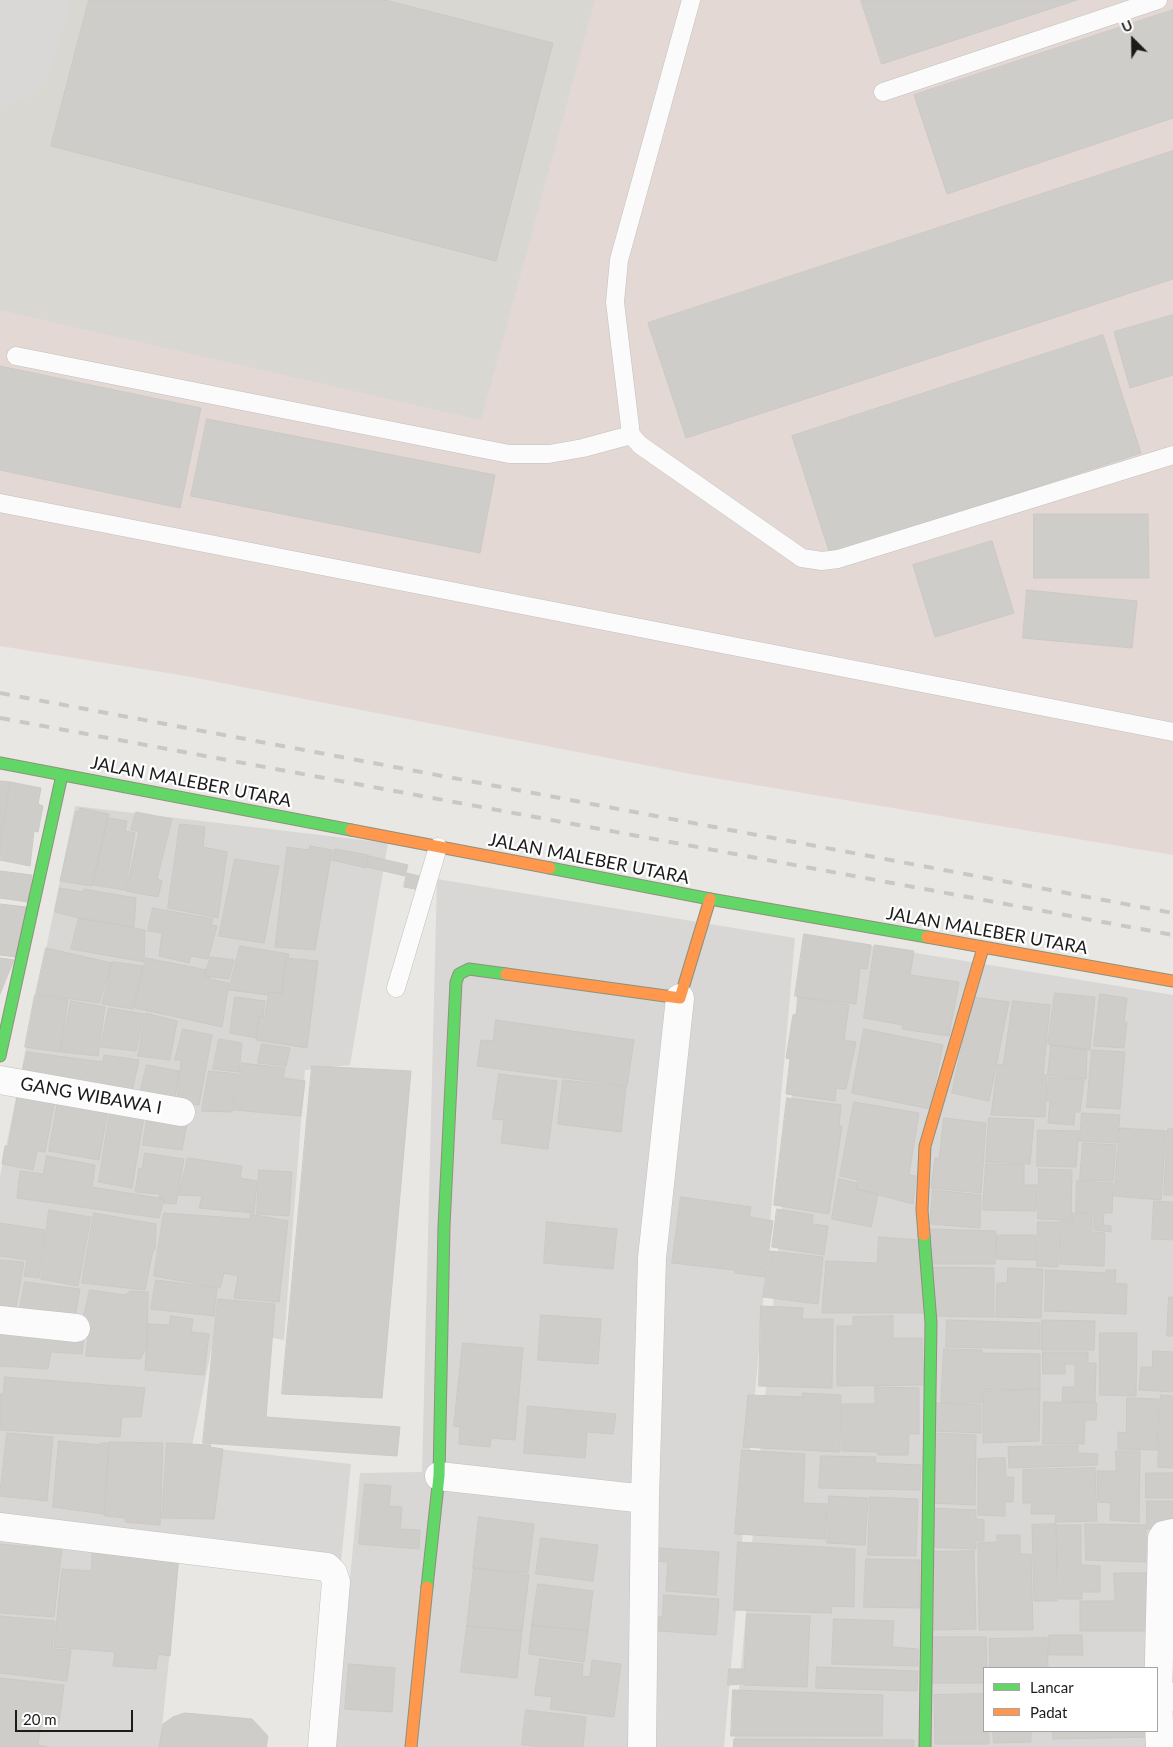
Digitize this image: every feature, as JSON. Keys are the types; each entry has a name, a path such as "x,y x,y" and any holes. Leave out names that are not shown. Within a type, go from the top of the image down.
{"street":[{"name":"JALAN MALEBER UTARA","path":"0,763 710,899 1173,981"},
{"path":"0,1056 62,775"},
{"path":"642,1747 645,1499 652,1258 680,998 710,899"},
{"path":"925,1747 931,1323 922,1210 925,1146 983,948"},
{"path":"411,1747 439,1476 444,1226 456,982 459,974 469,969 680,998"},
{"name":"GANG WIBAWA I","path":"0,1080 182,1112"},
{"path":"0,1320 76,1328"},
{"path":"439,1476 645,1499"},
{"path":"0,1527 326,1567 333,1573 336,1582 322,1747"},
{"path":"1160,1747 1165,1697 1162,1538 1164,1535 1173,1533"}],"lane":[{"path":"691,0 619,260 615,302 631,435 640,445 802,558 822,561 838,559 1173,456"},
{"path":"882,92 1158,0"},
{"path":"16,356 509,454 549,454 583,448 631,435"},
{"path":"0,503 1173,732"},
{"path":"396,988 438,848"}],"shaded area":[{"path":"0,0 1173,0 1173,855 696,775 186,676 0,646"},
{"path":"0,0 595,0 481,420 0,310"},
{"path":"75,806 388,843 350,1065 305,1070 284,1340 216,1327 192,1446 351,1464 341,1562 179,1561 160,1747 0,1747 0,1176"},
{"path":"437,879 795,938 724,1747 334,1747 360,1473 422,1472"},
{"path":"806,935 1173,995 1173,1747 734,1747"}],"building":[{"path":"89,0 385,0 553,43 496,261 51,146"},
{"path":"861,0 1077,0 882,64"},
{"path":"1173,10 1173,118 947,194 914,95"},
{"path":"1173,151 1173,279 686,438 648,323"},
{"path":"1173,315 1173,375 1130,388 1114,332"},
{"path":"1103,335 1141,453 830,554 792,436"},
{"path":"0,366 201,408 180,508 0,470"},
{"path":"207,419 495,475 480,553 191,496"},
{"path":"1034,514 1148,514 1149,578 1034,578"},
{"path":"992,541 1014,613 935,637 913,565"},
{"path":"1027,590 1137,601 1132,648 1023,638"},
{"path":"0,781 10,782 0,852"},
{"path":"10,782 41,788 38,804 43,806 38,832 34,831 30,866 0,860"},
{"path":"80,808 109,814 92,886 60,881 76,811 80,811"},
{"path":"136,812 172,819 157,879 162,881 158,897 126,891 139,832 131,830"},
{"path":"108,818 127,821 125,831 135,833 125,890 93,885"},
{"path":"180,824 205,827 203,847 227,852 218,918 168,908"},
{"path":"310,846 332,850 315,950 275,947 287,847 309,850"},
{"path":"335,849 368,855 366,868 332,860"},
{"path":"369,856 408,865 405,876 367,867"},
{"path":"235,859 279,866 264,943 219,936"},
{"path":"0,871 32,875 28,902 0,898"},
{"path":"407,873 423,877 420,890 404,887"},
{"path":"60,888 83,892 84,889 136,898 134,927 55,912"},
{"path":"0,904 26,907 16,957 0,955"},
{"path":"153,908 213,919 211,925 217,926 208,959 191,956 189,963 159,956 162,933 148,931"},
{"path":"79,918 145,930 144,962 71,949"},
{"path":"804,934 871,945 867,969 860,968 856,1004 795,996"},
{"path":"875,945 914,951 910,975 959,982 949,1036 902,1029 903,1025 864,1018"},
{"path":"240,946 289,954 288,958 286,958 282,993 269,992 268,995 229,990"},
{"path":"46,948 112,963 99,1003 36,994"},
{"path":"211,957 234,960 229,979 204,976"},
{"path":"0,958 14,960 0,994"},
{"path":"146,958 207,970 204,976 210,977 209,979 229,983 222,1027 135,1008"},
{"path":"286,958 318,961 307,1048 256,1040 259,1016 265,1016 269,992 282,993"},
{"path":"113,962 143,966 133,1009 102,1004"},
{"path":"1055,993 1095,997 1090,1050 1048,1044"},
{"path":"1100,994 1127,998 1124,1022 1127,1022 1124,1048 1094,1046"},
{"path":"35,995 68,1000 60,1052 25,1047"},
{"path":"235,997 265,1001 263,1017 259,1016 256,1038 230,1033"},
{"path":"798,997 849,1005 844,1040 856,1042 846,1089 836,1088 835,1101 786,1094 790,1059 786,1058"},
{"path":"973,997 1009,1002 989,1101 952,1093"},
{"path":"71,1001 105,1007 98,1056 61,1052"},
{"path":"1013,1001 1050,1005 1043,1075 1047,1075 1045,1117 991,1115 998,1064 1003,1065"},
{"path":"109,1008 144,1014 136,1051 101,1047"},
{"path":"146,1013 177,1021 170,1060 138,1056"},
{"path":"496,1020 634,1040 627,1086 477,1066 481,1040 493,1041"},
{"path":"183,1029 212,1035 199,1105 177,1103 181,1060 175,1060"},
{"path":"864,1029 943,1045 930,1109 852,1093"},
{"path":"219,1039 242,1043 239,1072 213,1069"},
{"path":"262,1044 290,1048 286,1066 258,1063"},
{"path":"1051,1045 1087,1050 1086,1079 1048,1075"},
{"path":"1092,1050 1125,1052 1120,1109 1087,1107"},
{"path":"27,1052 103,1062 104,1055 139,1060 131,1096 21,1079"},
{"path":"242,1063 285,1068 283,1078 305,1081 301,1116 234,1110"},
{"path":"147,1065 179,1071 175,1100 139,1097"},
{"path":"312,1066 411,1071 382,1398 282,1394"},
{"path":"209,1071 238,1074 232,1112 202,1111"},
{"path":"499,1074 557,1081 548,1149 501,1143 504,1120 493,1119"},
{"path":"1049,1077 1084,1080 1080,1112 1075,1112 1074,1125 1048,1123 1050,1101 1047,1101"},
{"path":"563,1080 626,1087 621,1132 558,1124"},
{"path":"19,1088 56,1094 45,1152 37,1151 33,1170 2,1164 5,1146 8,1146"},
{"path":"59,1095 109,1104 99,1160 49,1151"},
{"path":"787,1098 841,1105 839,1126 842,1126 829,1214 774,1205"},
{"path":"854,1102 919,1113 909,1175 916,1176 913,1204 856,1189 858,1180 840,1176"},
{"path":"111,1105 145,1111 132,1188 99,1182"},
{"path":"148,1113 188,1119 182,1150 143,1145"},
{"path":"1082,1113 1120,1115 1117,1143 1080,1141"},
{"path":"944,1118 986,1123 981,1193 931,1188 935,1158 939,1158"},
{"path":"989,1118 1034,1120 1030,1164 986,1162"},
{"path":"1120,1128 1166,1131 1161,1200 1114,1196"},
{"path":"1168,1129 1173,1129 1173,1195 1164,1195"},
{"path":"1038,1130 1079,1131 1076,1167 1037,1166"},
{"path":"1083,1143 1116,1145 1113,1181 1080,1180"},
{"path":"145,1153 184,1159 176,1204 164,1203 165,1198 159,1197 159,1194 135,1192 139,1168 142,1169"},
{"path":"47,1156 95,1165 92,1187 164,1199 159,1218 17,1198 20,1171 43,1174"},
{"path":"188,1158 242,1166 240,1178 257,1181 254,1213 199,1208 202,1196 179,1195"},
{"path":"986,1164 1024,1165 1024,1185 1037,1185 1036,1211 983,1210"},
{"path":"1039,1169 1072,1170 1071,1220 1038,1219"},
{"path":"259,1170 292,1172 289,1216 257,1214"},
{"path":"839,1179 857,1183 856,1189 878,1194 871,1227 832,1219"},
{"path":"1077,1181 1113,1183 1112,1213 1104,1213 1103,1225 1111,1226 1111,1232 1094,1230 1094,1213 1076,1212"},
{"path":"933,1190 981,1195 980,1228 930,1224"},
{"path":"681,1197 751,1207 749,1217 773,1221 765,1277 735,1273 735,1270 672,1263"},
{"path":"1154,1201 1173,1202 1173,1240 1152,1239"},
{"path":"777,1209 813,1215 812,1224 828,1226 824,1255 772,1247"},
{"path":"49,1210 91,1217 78,1286 41,1279"},
{"path":"94,1213 156,1224 155,1250 153,1250 145,1290 82,1283"},
{"path":"164,1213 250,1219 250,1214 288,1221 279,1302 234,1298 238,1276 224,1273 220,1288 154,1276"},
{"path":"1072,1213 1092,1214 1092,1232 1105,1233 1104,1266 1060,1264 1059,1221 1072,1221"},
{"path":"547,1222 617,1229 613,1269 544,1263"},
{"path":"1038,1222 1058,1222 1058,1267 1037,1266"},
{"path":"0,1223 45,1230 39,1278 24,1276 27,1260 0,1256"},
{"path":"930,1229 996,1231 995,1264 930,1264"},
{"path":"997,1235 1036,1235 1036,1260 997,1259"},
{"path":"879,1237 918,1240 926,1313 822,1313 826,1261 877,1263"},
{"path":"770,1251 823,1257 818,1304 763,1297"},
{"path":"0,1260 24,1262 15,1313 0,1311"},
{"path":"933,1267 994,1268 994,1317 933,1316"},
{"path":"1008,1268 1043,1269 1041,1318 996,1317 997,1283 1007,1283"},
{"path":"1046,1270 1105,1273 1106,1270 1116,1270 1115,1283 1127,1284 1126,1314 1045,1311"},
{"path":"156,1280 217,1288 214,1316 151,1309"},
{"path":"25,1282 80,1289 74,1323 19,1313"},
{"path":"90,1290 125,1295 130,1291 148,1292 147,1346 140,1359 86,1356 89,1329 81,1328"},
{"path":"1169,1297 1173,1297 1173,1336 1167,1336"},
{"path":"218,1299 275,1304 266,1417 400,1427 397,1456 203,1443"},
{"path":"761,1306 803,1308 802,1319 833,1319 832,1388 759,1386"},
{"path":"541,1315 601,1319 598,1364 538,1360"},
{"path":"171,1316 193,1319 191,1332 209,1334 204,1375 145,1370 148,1324 169,1325"},
{"path":"893,1316 893,1338 922,1338 924,1385 837,1386 837,1326 853,1326 853,1317"},
{"path":"947,1320 1040,1323 1040,1349 946,1347"},
{"path":"1042,1320 1095,1321 1094,1350 1042,1350"},
{"path":"0,1323 84,1333 82,1354 51,1352 48,1369 0,1366"},
{"path":"1100,1333 1137,1333 1136,1396 1100,1395"},
{"path":"463,1343 523,1348 515,1440 491,1438 490,1447 459,1444 460,1427 454,1426"},
{"path":"944,1349 982,1350 982,1403 941,1403"},
{"path":"1153,1351 1173,1352 1173,1392 1139,1390 1141,1367 1152,1367"},
{"path":"1043,1352 1088,1352 1088,1363 1096,1363 1095,1402 1062,1401 1063,1387 1075,1387 1075,1364 1065,1364 1065,1374 1043,1374"},
{"path":"984,1353 1040,1354 1040,1389 984,1390"},
{"path":"5,1377 145,1388 141,1417 122,1417 120,1437 0,1430 0,1394 3,1394"},
{"path":"875,1387 919,1388 919,1434 909,1434 908,1455 878,1455 878,1452 842,1451 842,1404 875,1404"},
{"path":"1040,1390 1039,1441 983,1443 983,1392"},
{"path":"803,1393 841,1395 840,1452 743,1447 748,1395 803,1397"},
{"path":"1161,1395 1173,1396 1173,1468 1158,1467"},
{"path":"1127,1398 1159,1399 1157,1450 1118,1449 1118,1432 1126,1433"},
{"path":"1044,1402 1097,1403 1096,1420 1085,1420 1084,1444 1043,1444"},
{"path":"934,1403 981,1405 981,1433 932,1431"},
{"path":"528,1406 616,1414 613,1434 587,1432 585,1458 524,1453"},
{"path":"7,1433 53,1437 47,1501 0,1496"},
{"path":"931,1433 976,1435 975,1505 930,1503"},
{"path":"59,1441 101,1445 101,1443 109,1443 104,1514 53,1507"},
{"path":"110,1442 163,1443 160,1525 125,1522 126,1518 105,1516"},
{"path":"167,1443 211,1445 210,1447 223,1449 214,1519 162,1518"},
{"path":"1078,1446 1078,1453 1098,1454 1097,1465 1009,1468 1008,1447"},
{"path":"742,1450 805,1454 803,1503 827,1504 825,1539 735,1534"},
{"path":"1116,1451 1140,1451 1139,1522 1110,1520 1111,1503 1098,1502 1097,1471 1116,1471"},
{"path":"821,1456 876,1457 875,1463 921,1465 920,1490 819,1488"},
{"path":"1005,1458 1006,1477 1014,1477 1013,1502 1005,1502 1005,1516 978,1515 978,1459"},
{"path":"1095,1468 1097,1521 1055,1522 1056,1514 1031,1514 1032,1503 1023,1503 1023,1470"},
{"path":"1146,1473 1173,1473 1173,1498 1146,1498"},
{"path":"365,1484 391,1486 389,1506 402,1507 400,1529 420,1530 419,1549 359,1544"},
{"path":"829,1496 868,1498 865,1545 827,1543"},
{"path":"870,1497 918,1499 916,1556 868,1555"},
{"path":"1147,1501 1173,1501 1173,1528 1147,1529"},
{"path":"930,1508 976,1510 976,1519 984,1520 984,1541 976,1541 976,1549 929,1547"},
{"path":"479,1517 534,1524 528,1573 473,1568"},
{"path":"1056,1524 1057,1601 1034,1601 1032,1525"},
{"path":"1085,1524 1146,1525 1146,1562 1086,1560"},
{"path":"1057,1525 1081,1525 1081,1565 1100,1566 1100,1592 1082,1592 1082,1599 1059,1599"},
{"path":"997,1535 1020,1535 1020,1554 1031,1554 1033,1630 979,1630 978,1543 997,1542"},
{"path":"541,1538 598,1545 593,1581 536,1574"},
{"path":"738,1542 855,1549 854,1607 831,1606 832,1613 734,1610"},
{"path":"0,1544 32,1547 33,1544 62,1547 54,1617 0,1613"},
{"path":"93,1547 179,1555 170,1656 158,1654 156,1669 113,1666 115,1652 54,1647 62,1569 91,1571"},
{"path":"659,1548 719,1552 716,1595 666,1591 668,1562 657,1561"},
{"path":"974,1551 976,1629 931,1630 931,1552"},
{"path":"866,1559 920,1560 920,1608 864,1607"},
{"path":"474,1568 529,1575 522,1631 467,1626"},
{"path":"1114,1573 1148,1573 1147,1631 1080,1631 1080,1601 1115,1601"},
{"path":"538,1584 593,1591 588,1631 532,1625"},
{"path":"664,1595 719,1599 716,1635 646,1630 648,1616 662,1617"},
{"path":"747,1614 810,1616 807,1687 744,1685"},
{"path":"0,1616 55,1621 52,1649 71,1650 67,1681 0,1673"},
{"path":"834,1619 894,1621 892,1647 918,1649 918,1666 832,1664"},
{"path":"532,1625 588,1631 584,1662 529,1654"},
{"path":"467,1626 522,1631 517,1678 461,1672"},
{"path":"1049,1635 1082,1635 1083,1655 1049,1655"},
{"path":"931,1637 986,1637 987,1667 983,1667 983,1683 931,1683"},
{"path":"1047,1638 1048,1667 990,1667 989,1639"},
{"path":"540,1659 583,1664 582,1676 590,1677 592,1660 621,1664 614,1717 550,1709 552,1697 535,1695"},
{"path":"349,1664 395,1668 392,1712 345,1709"},
{"path":"817,1667 918,1671 917,1691 816,1688"},
{"path":"729,1669 743,1669 742,1684 728,1685"},
{"path":"0,1678 64,1685 59,1724 41,1722 38,1745 48,1747 0,1747"},
{"path":"733,1690 883,1695 882,1736 731,1736"},
{"path":"983,1694 983,1732 989,1732 989,1744 935,1744 934,1695"},
{"path":"526,1710 586,1717 583,1747 522,1745"},
{"path":"185,1713 252,1719 268,1736 266,1747 159,1747 163,1724 173,1717"},
{"path":"993,1732 1031,1732 1031,1742 994,1743"},
{"path":"1053,1732 1153,1732 1153,1737 1053,1739"},
{"path":"734,1739 914,1740 914,1747 734,1747"}],"taxiway":[{"path":"0,52 17,0"}],"railway":[{"path":"0,693 1173,913"},
{"path":"0,718 1173,935"}],"traffic: fast":[{"path":"0,763 351,830"},
{"path":"0,1056 62,775"},
{"path":"550,868 710,899 927,937"},
{"path":"427,1587 439,1476 444,1226 456,982 459,974 469,969 506,974"},
{"path":"924,1235 931,1323 925,1747"}],"traffic: slow":[{"path":"351,830 550,868"},
{"path":"506,974 680,998 710,899"},
{"path":"927,937 1173,981"},
{"path":"924,1235 922,1210 925,1146 983,948"},
{"path":"411,1747 427,1587"}]}
